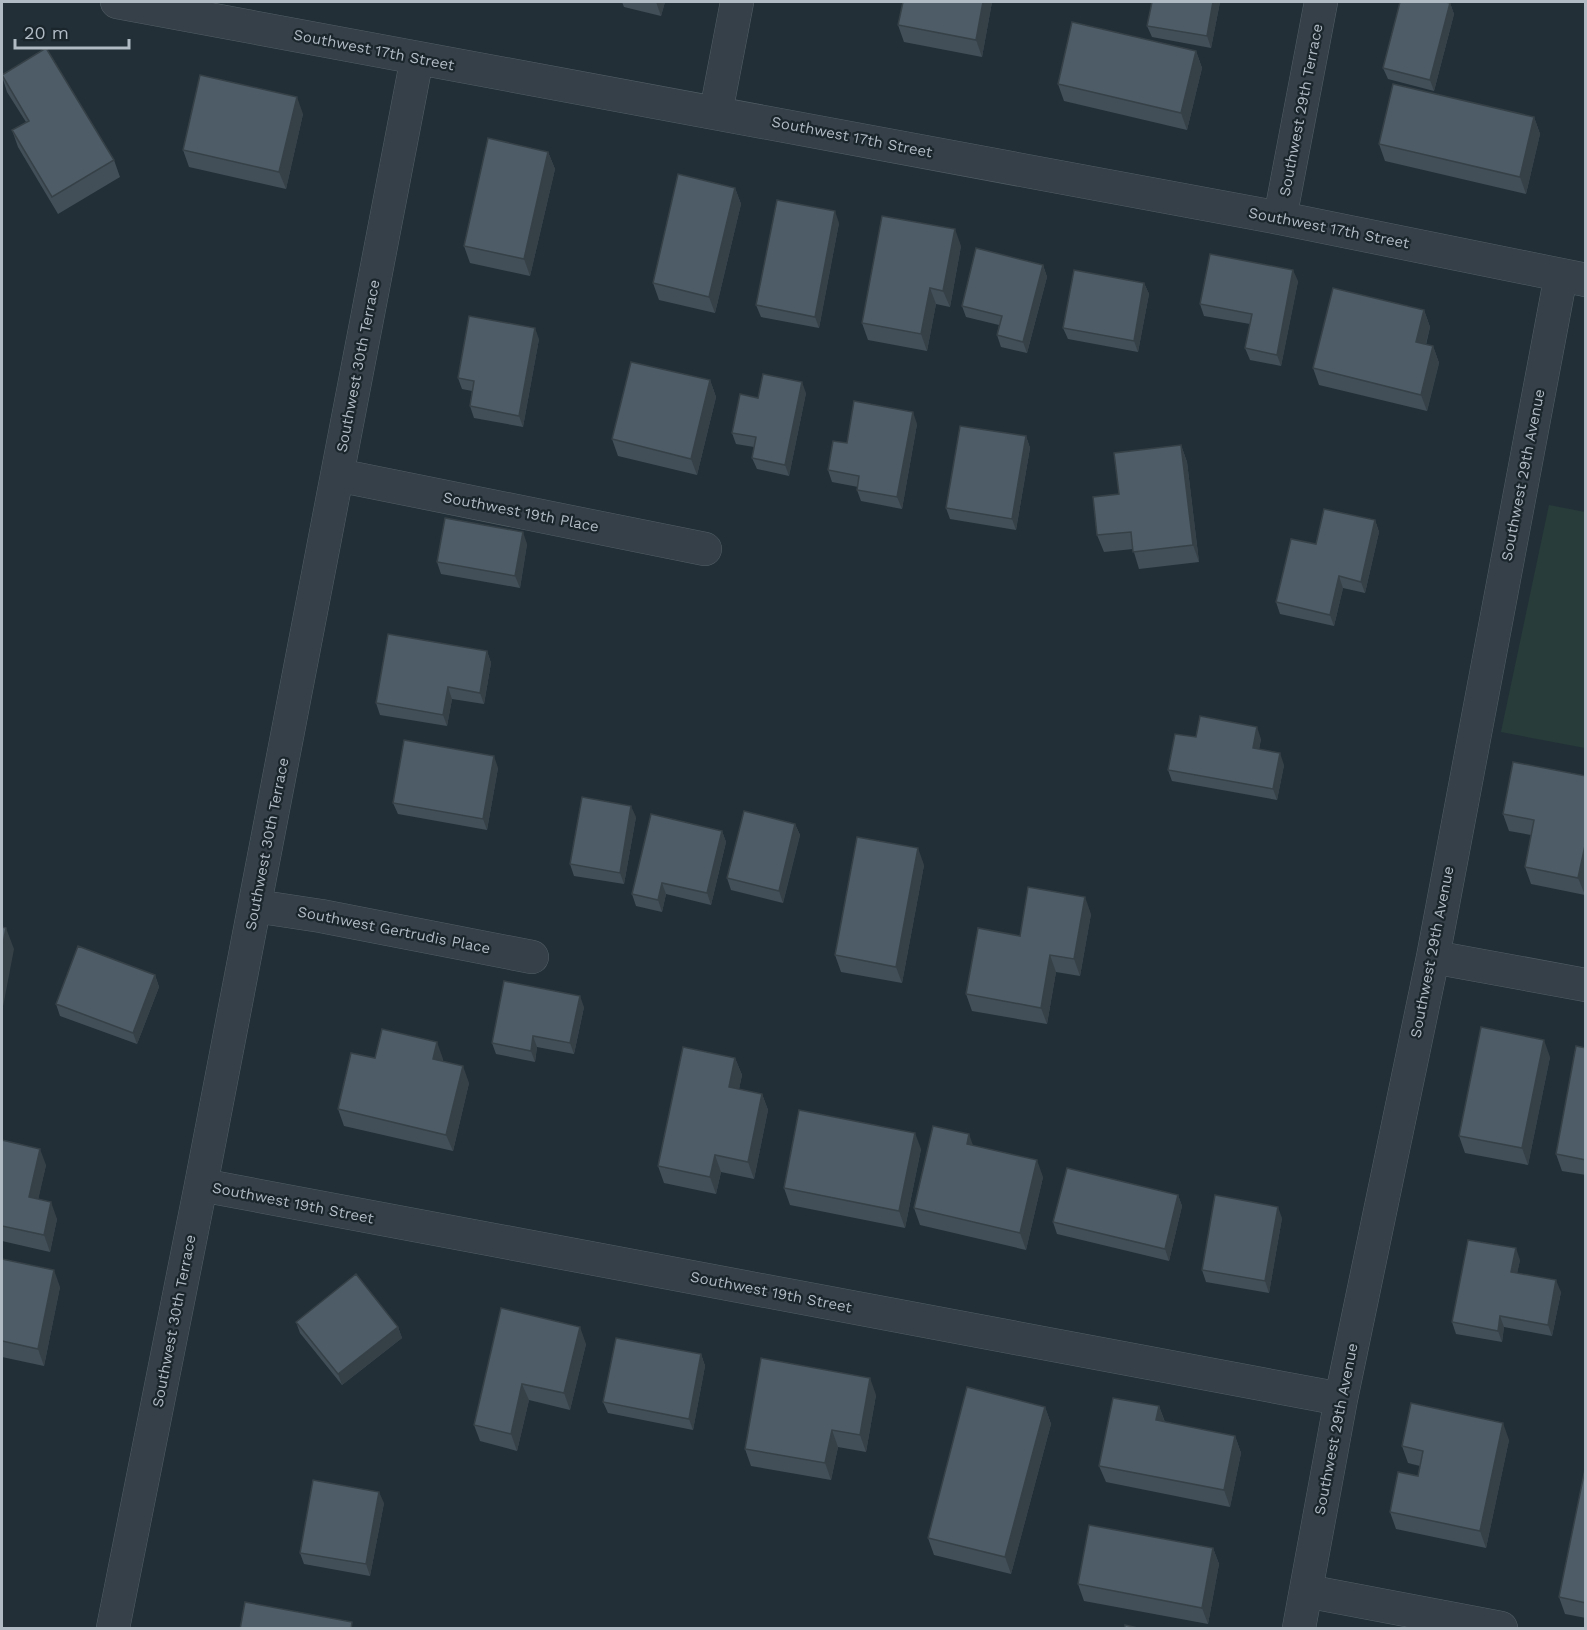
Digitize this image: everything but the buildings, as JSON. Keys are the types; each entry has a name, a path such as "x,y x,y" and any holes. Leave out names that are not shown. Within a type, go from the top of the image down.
{"street":[{"name":"Southwest 17th Street","path":"117,2 176,7 417,58 1280,218 1573,277"},
{"path":"716,112 737,2"},
{"name":"Southwest 29th Terrace","path":"1280,218 1321,2"},
{"name":"Southwest 30th Terrace","path":"113,1629 255,906 417,58"},
{"name":"Southwest 29th Avenue","path":"1299,1629 1341,1399 1573,277"},
{"name":"Southwest 19th Place","path":"337,475 705,549"},
{"name":"Southwest Gertrudis Place","path":"255,906 321,916 532,957"},
{"path":"1433,957 1586,985"},
{"name":"Southwest 19th Street","path":"201,1185 1341,1399"},
{"path":"1306,1591 1501,1629"}],"green space":[{"path":"1549,505 1585,512 1585,748 1501,732"}]}
